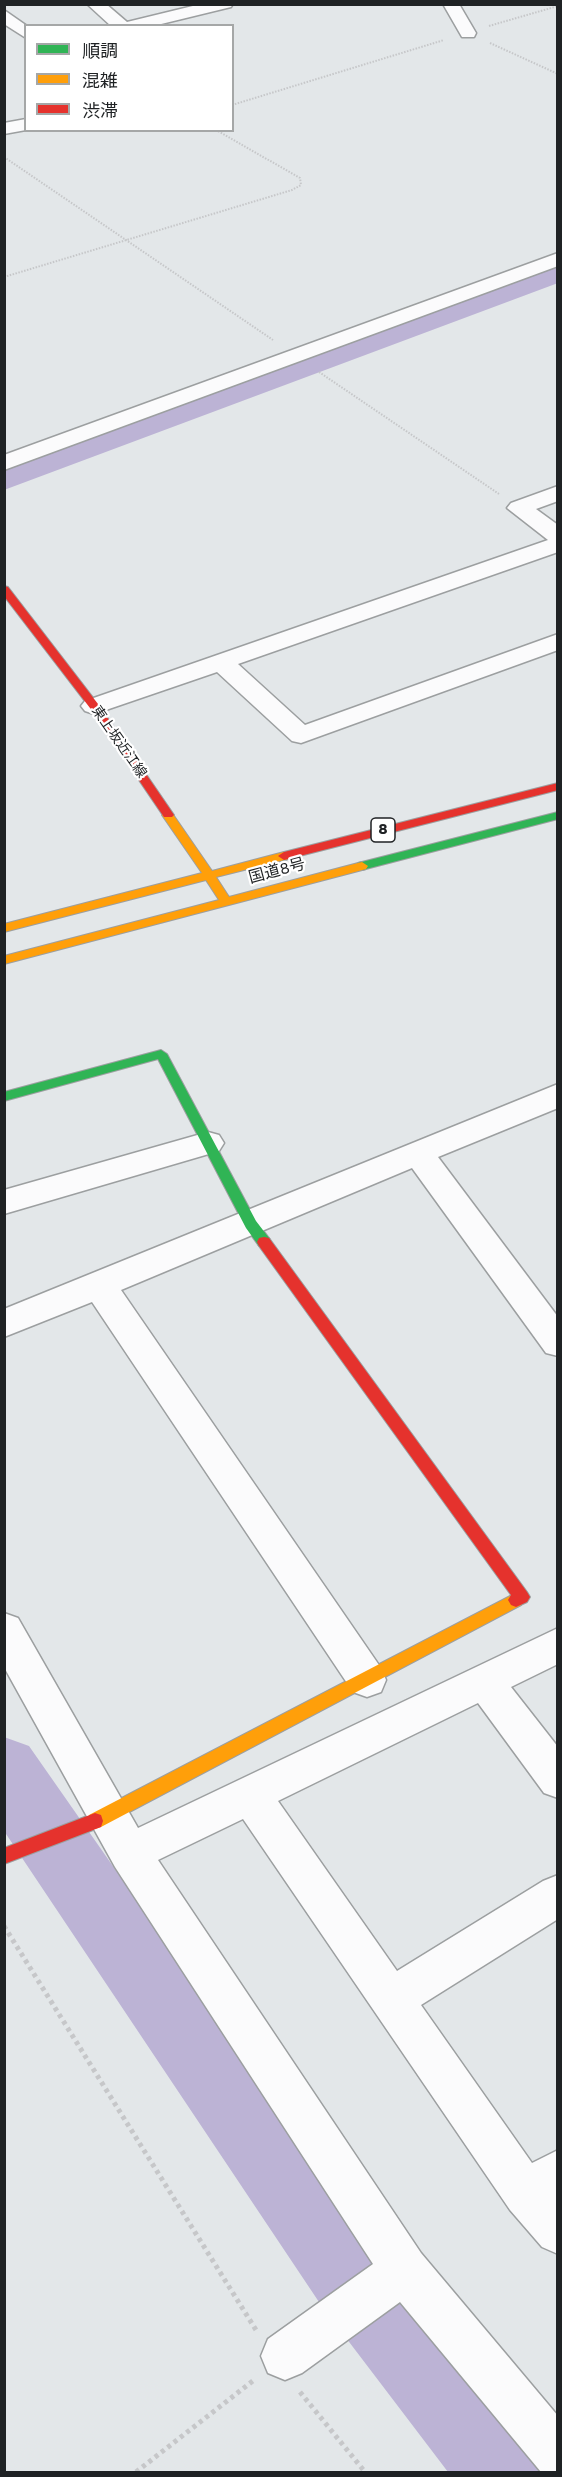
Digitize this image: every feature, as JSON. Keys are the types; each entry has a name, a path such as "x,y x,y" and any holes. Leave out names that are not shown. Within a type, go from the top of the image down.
{"main road":[{"name":"東上坂近江線","path":"4,589 94,706 226,901"},
{"name":"国道8号","path":"4,928 558,786"},
{"name":"国道8号","path":"4,960 558,815"},
{"path":"4,1097 161,1054 251,1224 522,1597 99,1820 4,1856"}],"street":[{"path":"4,6 13,4"},
{"path":"95,4 121,24"},
{"path":"95,24 121,24 225,4"},
{"path":"451,4 468,33"},
{"path":"4,15 22,37"},
{"path":"4,129 24,124"},
{"path":"4,463 558,259"},
{"path":"519,508 558,493"},
{"path":"519,508 558,536"},
{"path":"94,706 558,544"},
{"path":"220,661 301,735 558,641"},
{"path":"4,1323 251,1224 417,1152 558,1095"},
{"path":"4,1202 208,1143"},
{"path":"417,1152 558,1343"},
{"path":"100,1286 367,1680"},
{"path":"4,1630 99,1820 130,1853 404,2270 558,2455"},
{"path":"130,1853 558,1645"},
{"path":"484,1681 558,1779"},
{"path":"250,1795 390,2000 542,2184 558,2230"},
{"path":"390,2000 558,1895"},
{"path":"281,2359 404,2270"}],"path":[{"path":"234,104 558,6"},
{"path":"468,33 558,74"},
{"path":"4,277 301,185 300,178 220,132"},
{"path":"4,157 295,356"},
{"path":"317,370 519,508"},
{"path":"4,1926 281,2359 365,2472"},
{"path":"136,2472 281,2359"}],"waterway":[{"path":"4,478 558,271"},
{"path":"4,1769 350,2276 502,2472"}],"traffic: fast":[{"path":"362,866 558,815"},
{"path":"4,1097 161,1054 251,1224 264,1242"}],"traffic: slow":[{"path":"168,815 226,901"},
{"path":"4,928 284,856"},
{"path":"4,960 362,866"},
{"path":"95,1821 516,1600"}],"traffic: jam":[{"path":"4,589 94,706 168,815"},
{"path":"284,856 558,786"},
{"path":"264,1242 522,1597 516,1600"},
{"path":"4,1856 95,1821"}]}
